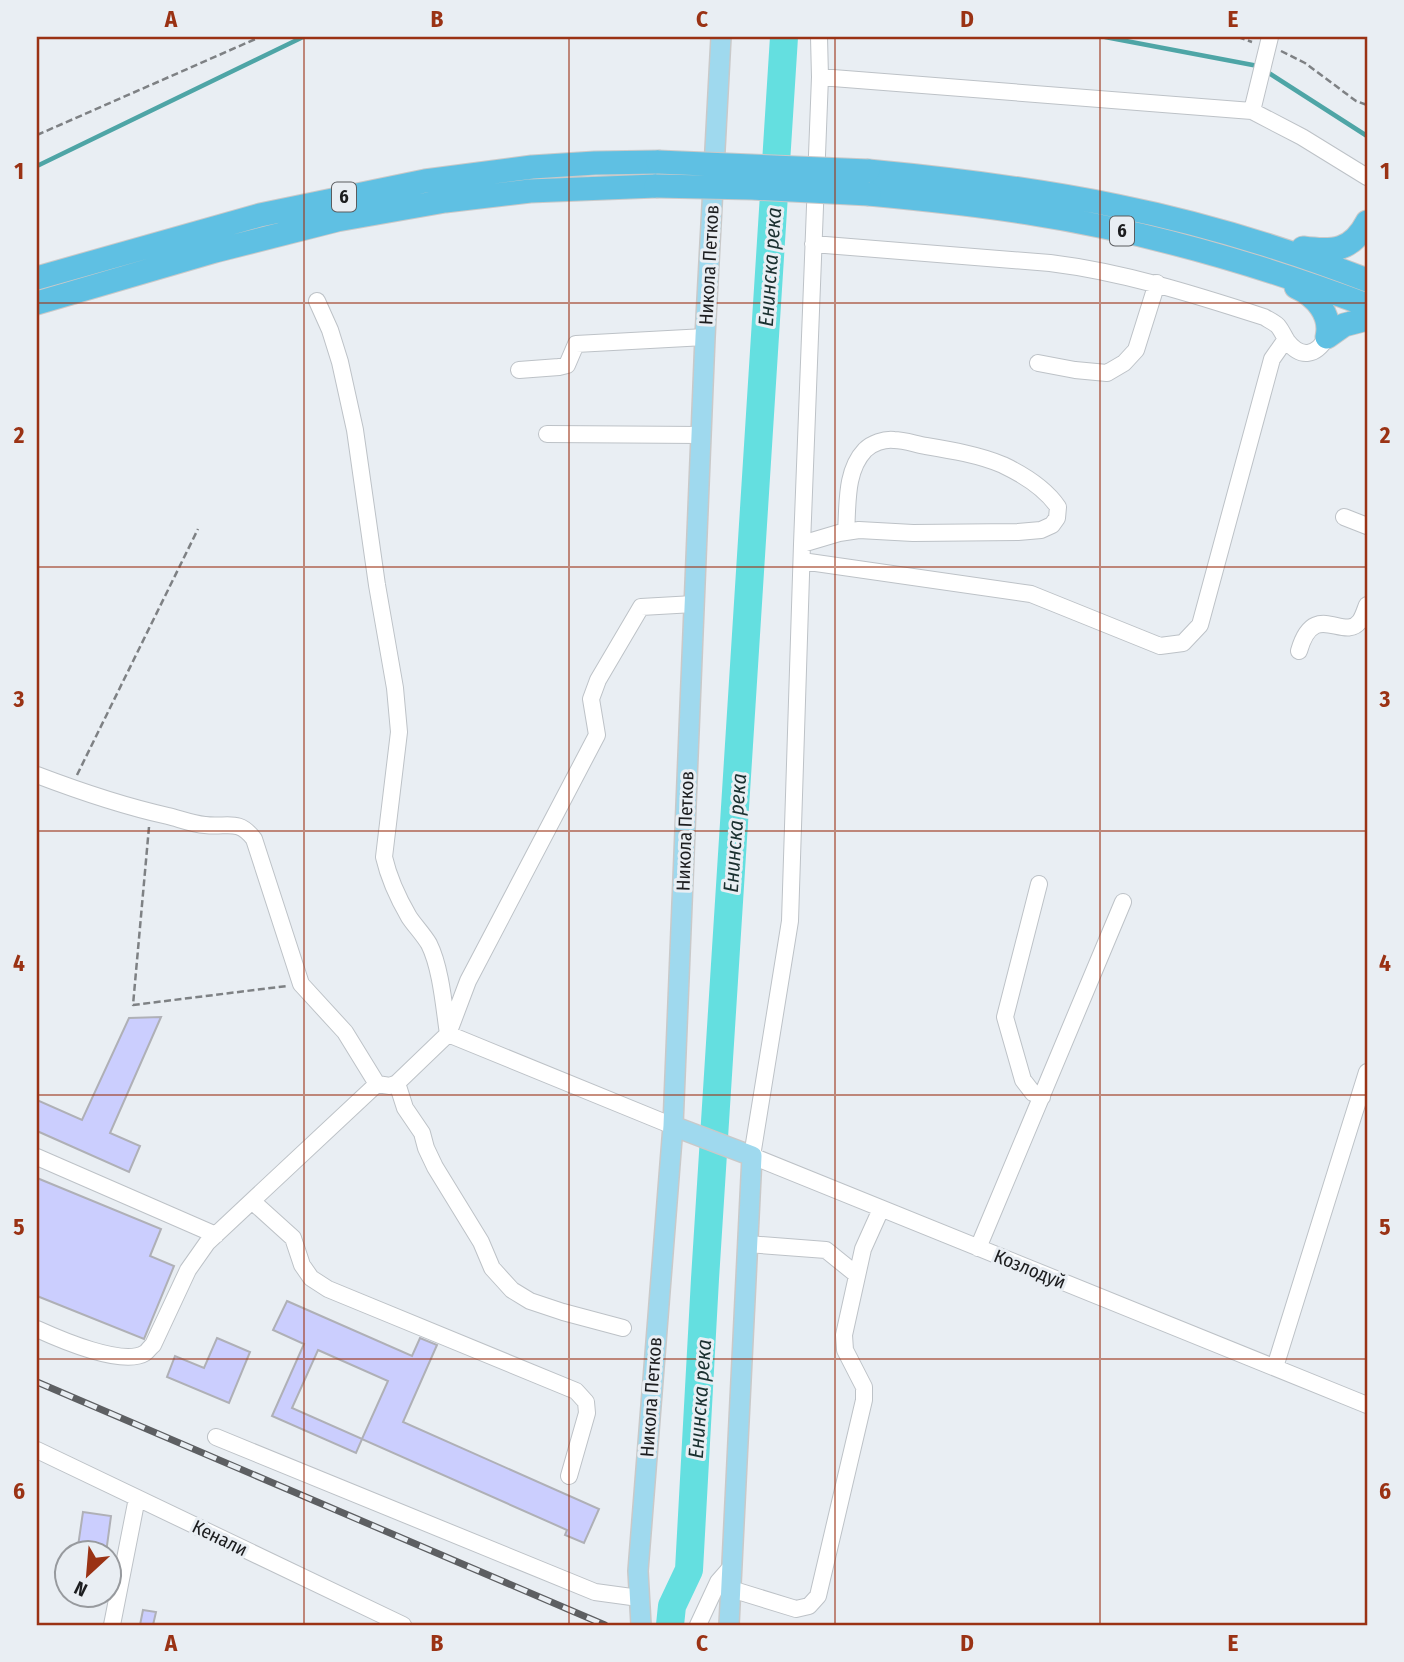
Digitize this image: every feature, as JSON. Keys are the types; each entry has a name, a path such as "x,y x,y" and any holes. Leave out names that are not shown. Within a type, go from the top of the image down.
{"highway":[{"name":"6","path":"37,278 260,215 414,183 533,167 658,162 869,170 988,184 1075,198 1163,216 1367,280"},
{"name":"6","path":"37,303 226,248 337,220 445,201 530,191 656,186 869,194 1030,213 1143,236 1239,261 1367,305"},
{"path":"1243,239 1330,250 1354,241 1367,222"},
{"path":"1239,261 1305,291 1324,313 1329,330 1327,337"},
{"path":"1327,337 1344,325 1367,319"}],"main road":[{"name":"Никола Петков","path":"641,1625 638,1571 673,1126 705,337 721,37"},
{"name":"Козлодуй","path":"673,1126 743,1153"},
{"path":"729,1625 747,1244 743,1153"}],"street":[{"path":"743,1153 790,921 820,77 819,37"},
{"path":"1252,111 1267,48"},
{"path":"820,77 1252,111 1302,137 1367,177"},
{"path":"813,244 1084,267 1157,283 1264,317 1275,324 1296,351 1304,354 1318,349 1327,337"},
{"path":"1038,363 1107,373 1124,363 1136,350 1157,283"},
{"path":"317,301 340,362 355,430 395,688 399,732 384,857 388,875 410,919 429,944 438,971 448,1034"},
{"path":"519,370 568,365 576,344 705,337"},
{"path":"802,561 1031,594 1160,646 1183,642 1199,625 1272,359 1286,340"},
{"path":"547,434 701,435"},
{"path":"802,544 859,530 913,533 1041,530 1052,525 1057,518 1058,507 1041,488 1002,465 958,452 893,439 875,442 864,451 853,468 846,532"},
{"path":"1344,517 1367,527"},
{"path":"37,775 151,812 205,825 234,825 247,830 254,839 301,984 345,1032 377,1084 390,1086 397,1083 448,1034 468,981 597,734 591,699 598,680 641,607 694,604"},
{"path":"1299,651 1302,639 1311,627 1318,624 1351,627 1360,623 1367,605"},
{"path":"1040,884 1005,1017 1023,1080 1032,1093 1042,1097"},
{"path":"978,1248 1123,902"},
{"path":"448,1034 673,1126"},
{"path":"1275,1367 1367,1072"},
{"path":"397,1083 405,1108 422,1133 435,1167 481,1242 492,1268 512,1290 530,1301 623,1328"},
{"path":"37,1329 76,1346 110,1355 144,1354 153,1345 188,1270 207,1243 377,1084"},
{"name":"Козлодуй","path":"743,1153 1367,1405"},
{"path":"37,1157 216,1234"},
{"path":"252,1201 293,1238 302,1265 311,1278 328,1289 576,1391 586,1402 587,1413 569,1476"},
{"path":"731,1589 796,1609 809,1606 818,1596 864,1400 864,1387 845,1350 844,1335 863,1249 881,1209"},
{"path":"747,1244 827,1250 857,1275"},
{"path":"216,1437 595,1592 639,1598"},
{"name":"Кенали","path":"37,1450 403,1625"},
{"path":"112,1625 137,1498"},
{"path":"698,1625 718,1583 732,1566"}],"path":[{"path":"37,135 260,37"},
{"path":"1267,48 1282,51 1305,63 1348,95 1367,105"},
{"path":"71,788 198,529"},
{"path":"151,812 133,1005 301,984"}],"building":[{"path":"161,1017 110,1133 140,1146 129,1172 37,1131 37,1100 82,1120 129,1018"},
{"path":"37,1178 161,1229 150,1256 174,1266 144,1339 37,1296"},
{"path":"287,1301 412,1356 420,1338 437,1345 403,1422 599,1509 584,1543 565,1535 567,1530 362,1439 356,1453 272,1416 304,1344 273,1330","holes":["318,1350 388,1381 362,1439 292,1408"]},
{"path":"217,1338 250,1352 229,1403 167,1377 175,1356 204,1368"},
{"path":"83,1512 111,1516 108,1540 79,1540"},
{"path":"143,1610 156,1612 153,1625 140,1625"}],"waterway":[{"path":"37,166 303,37"},
{"name":"Енинска река","path":"670,1625 672,1606 689,1570 784,37"},
{"path":"1105,37 1258,66 1367,136"}],"railway":[{"path":"37,1382 605,1625"}]}
